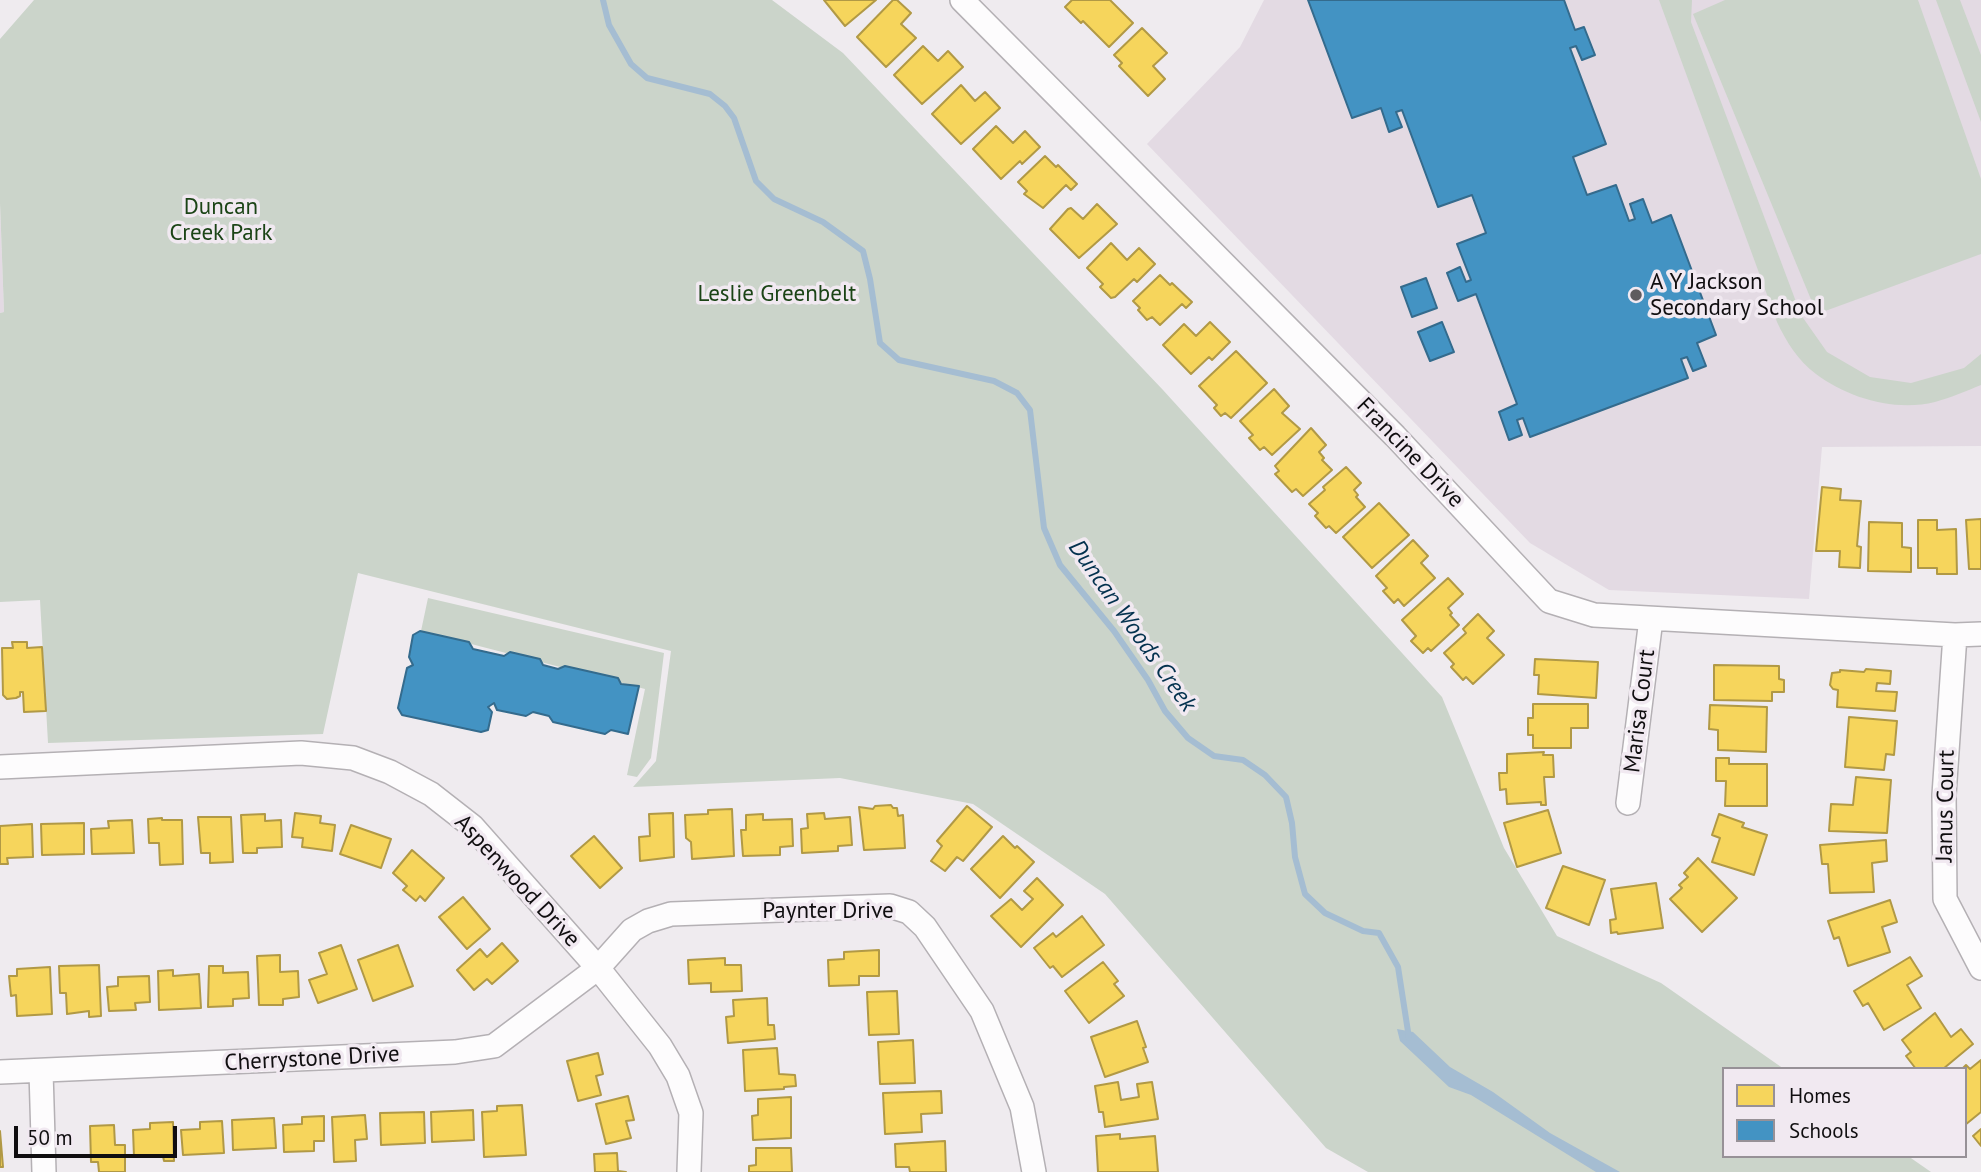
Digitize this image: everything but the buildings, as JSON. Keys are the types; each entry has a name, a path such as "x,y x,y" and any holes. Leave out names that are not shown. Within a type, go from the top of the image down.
{"street":[{"name":"Francine Drive","path":"962,0 1395,436 1549,601 1594,615 1955,635 1981,634"},
{"name":"Marisa Court","path":"1628,803 1651,619"},
{"name":"Janus Court","path":"1955,635 1944,795 1945,899 1981,968"},
{"name":"Aspenwood Drive","path":"0,766 301,753 353,758 390,772 431,794 472,826 598,968 660,1046 678,1076 691,1113 689,1172"},
{"name":"Paynter Drive","path":"598,968 632,930 648,921 671,914 890,906 909,912 925,927 982,1011 1022,1107 1034,1172"},
{"name":"Cherrystone Drive","path":"0,1072 455,1052 494,1046 598,968"},
{"path":"41,1071 44,1172"}],"shaded area":[{"name":"A Y Jackson Secondary School","path":"1264,0 1981,0 1981,446 1822,447 1809,599 1609,590 1530,543 1147,144 1240,47"},
{"path":"0,203 4,312 0,313"}],"green space":[{"name":"Leslie Greenbelt","path":"34,0 772,0 843,53 1163,390 1442,697 1504,848 1557,936 1661,983 1781,1067 1722,1067 1722,1158 1911,1158 1931,1172 1368,1172 1326,1148 1105,894 973,804 840,778 633,787 656,761 671,651 358,573 323,734 48,743 40,600 0,602 0,313 4,312 0,203 0,39"},
{"path":"1659,0 1692,0 1691,22 1801,315 1827,352 1870,377 1911,383 1964,368 1981,354 1981,385 1935,402 1920,405 1888,404 1842,390 1816,374 1798,357 1777,322"},
{"path":"1725,0 1918,0 1981,179 1981,254 1817,314 1693,14"},
{"path":"1936,0 1960,0 1981,55 1981,122"},
{"path":"428,598 664,653 651,758 637,777 627,775 645,689 421,631"}],"water":[{"path":"1397,1029 1413,1032 1450,1067 1493,1092 1550,1133 1620,1172 1596,1172 1471,1095 1449,1087 1400,1041"}],"waterway":[{"name":"Duncan Woods Creek","path":"603,0 609,25 631,64 647,78 710,94 725,106 734,118 756,181 774,199 823,222 863,251 880,343 899,360 994,381 1017,393 1030,410 1044,528 1060,565 1114,631 1148,680 1165,711 1188,738 1214,756 1243,760 1265,775 1286,797 1295,857 1305,894 1325,913 1363,931 1379,933 1398,967 1409,1038"}],"place":[{"name":"A Y Jackson Secondary School","path":"1636,295"}],"park label":[{"name":"Duncan Creek Park","path":"221,220"}]}
